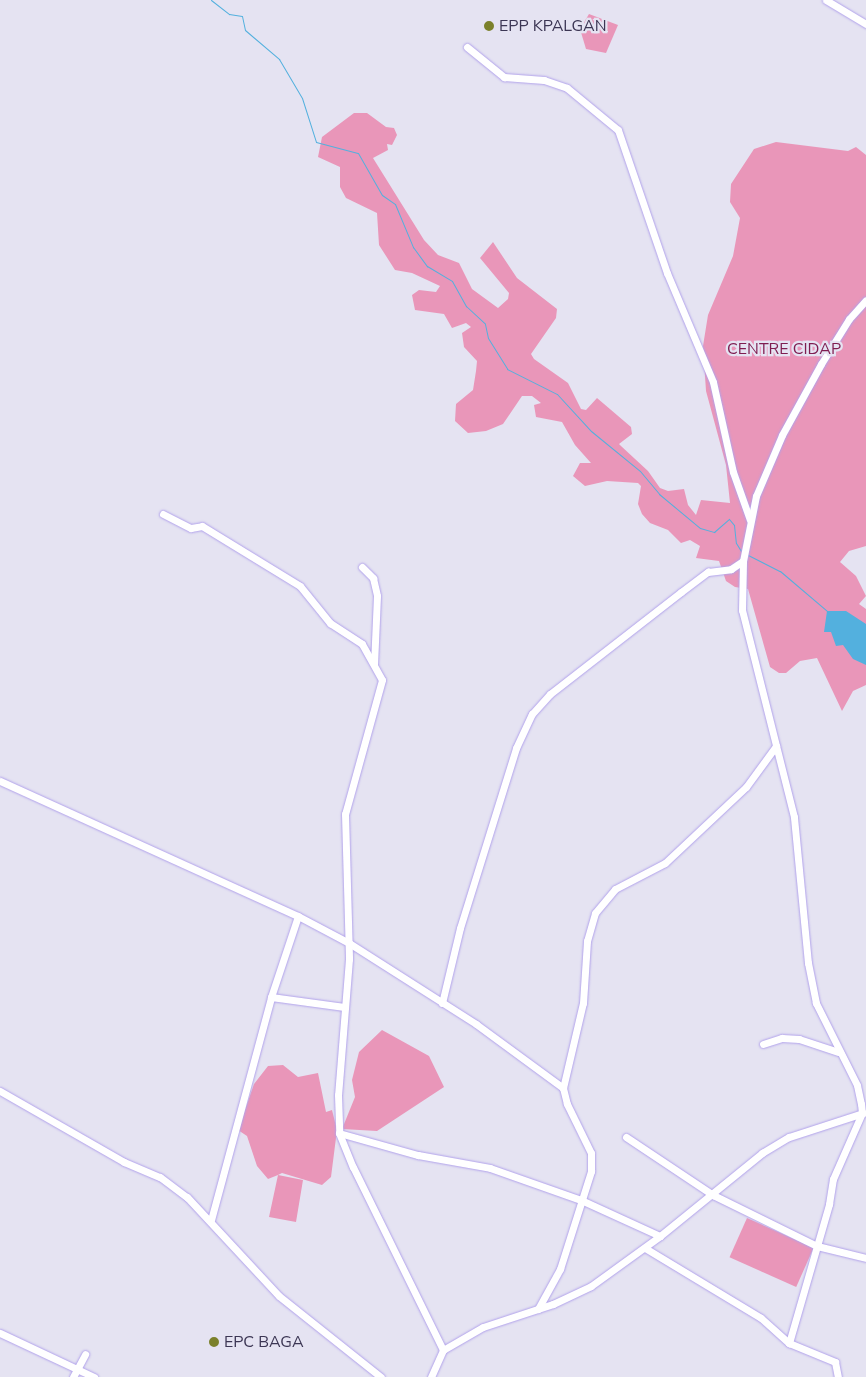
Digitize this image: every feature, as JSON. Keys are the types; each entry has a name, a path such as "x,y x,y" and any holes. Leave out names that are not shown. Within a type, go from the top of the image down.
{"street":[{"path":"826,0 866,24"},
{"path":"468,47 504,77 544,80 567,88 618,130 667,273 713,382 733,472 750,520"},
{"path":"789,1342 817,1246 833,1179 864,1113 857,1085 838,1052 816,1003 808,963 794,817 742,610 744,556 750,520 766,473 798,401 849,319 866,300"},
{"path":"163,514 191,528 202,526 300,586 330,623 362,644 382,680 345,814 349,943 344,1007 339,1133 353,1167 443,1350"},
{"path":"442,1002 460,928 516,748 532,714 556,689 681,592 708,572 732,569 744,556"},
{"path":"362,567 373,578 376,596 374,664"},
{"path":"538,1309 560,1269 591,1171 591,1153 567,1104 563,1088 583,1003 587,940 595,913 615,889 665,864 746,787 776,746"},
{"path":"0,781 298,916 349,943 442,1002 563,1088"},
{"path":"211,1220 270,997 298,916"},
{"path":"270,997 344,1007"},
{"path":"763,1044 782,1038 799,1039 838,1052"},
{"path":"0,1091 124,1162 160,1177 211,1220 279,1296 381,1377"},
{"path":"432,1377 443,1350 483,1327 576,1294 646,1248 762,1153 789,1138 864,1113"},
{"path":"339,1133 418,1155 490,1168 581,1200 660,1236"},
{"path":"626,1137 713,1195 817,1246 866,1258"},
{"path":"646,1248 762,1318 789,1342 835,1362 838,1377"},
{"path":"0,1333 94,1377"},
{"path":"73,1377 85,1354"}],"green space":[{"path":"589,14 618,25 606,53 586,49 580,29"},
{"name":"CENTRE CIDAP","path":"354,113 367,113 386,127 394,128 397,135 392,145 387,144 388,150 373,158 424,240 438,255 459,263 472,289 498,308 508,299 509,293 480,258 493,242 517,278 557,309 556,318 531,354 534,359 568,383 581,409 586,410 597,398 631,427 632,434 619,444 648,471 660,488 668,491 684,489 688,505 696,515 701,500 730,503 726,465 706,391 703,346 708,315 733,256 740,218 730,202 731,184 754,149 776,142 848,151 856,147 866,155 866,546 849,551 840,562 856,576 866,596 859,604 866,609 866,685 853,691 842,711 817,658 800,661 786,673 779,673 770,667 748,589 735,587 726,581 719,561 696,558 700,546 690,540 681,543 668,530 650,523 642,514 638,504 641,486 638,483 607,481 585,486 573,476 580,463 591,463 575,445 562,422 536,417 534,405 541,403 532,396 522,396 503,424 486,431 468,433 455,421 456,404 473,390 477,361 464,347 462,333 471,327 466,323 452,328 444,314 415,310 412,295 419,290 436,292 440,286 412,273 395,270 379,245 377,213 346,198 340,187 340,167 318,157 322,137"},
{"path":"382,1030 429,1056 444,1087 377,1131 342,1129 355,1097 352,1080 359,1052"},
{"path":"283,1065 298,1077 318,1073 326,1112 332,1110 337,1130 331,1177 322,1185 282,1173 268,1179 257,1166 247,1136 238,1130 254,1084 268,1066"},
{"path":"278,1175 303,1180 296,1222 269,1217"},
{"path":"747,1218 814,1248 796,1287 730,1257"}],"water":[{"path":"827,611 846,611 866,624 866,665 853,659 843,645 836,646 831,632 824,632"}],"waterway":[{"path":"211,0 229,14 242,16 245,30 279,59 302,98 316,142 358,153 382,195 395,204 413,247 427,266 452,281 466,306 485,324 488,338 507,369 557,394 591,431 640,471 659,494 700,528 714,532 729,519 734,525 736,543 741,551"},
{"path":"746,554 780,571 827,611"}],"place":[{"name":"EPP KPALGAN","path":"489,26"},
{"name":"EPC BAGA","path":"214,1342"}]}
